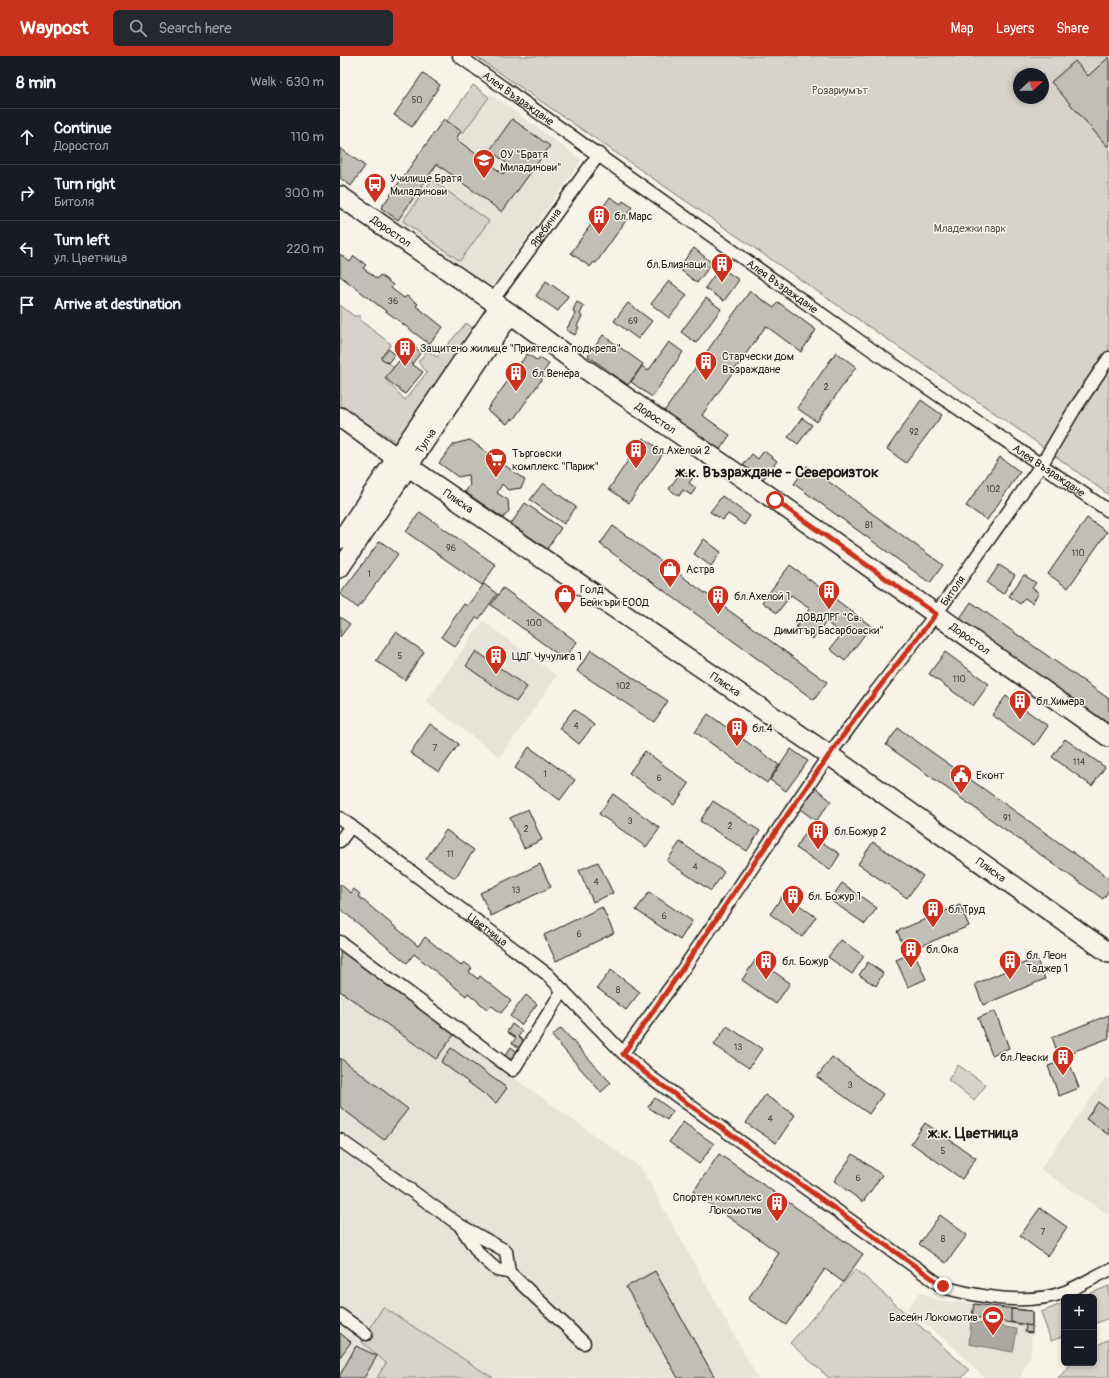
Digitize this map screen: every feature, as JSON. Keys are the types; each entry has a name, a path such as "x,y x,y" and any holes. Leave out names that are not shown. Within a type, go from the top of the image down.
{"main road":[{"name":"Доростол","path":"340,196 501,307 578,364 936,614 1109,737"},
{"name":"Тулча","path":"340,568 403,462 501,307"},
{"name":"Плиска","path":"340,417 829,755 1109,952"},
{"name":"Тулча","path":"340,540 403,462"}],"street":[{"name":"Алея Възраждане","path":"459,56 599,154 875,352 1042,464 1109,511"},
{"name":"Яребична","path":"501,307 599,154"},
{"name":"Битоля","path":"623,1054 675,981 829,755 936,614 1042,464 1074,410 1109,358"},
{"name":"Цветница","path":"340,818 547,974 623,1054 655,1081 943,1286 968,1294 997,1298 1038,1297 1063,1292 1109,1270"},
{"path":"340,841 351,826"},
{"path":"340,942 513,1070 563,990"},
{"path":"340,1140 461,1226 506,1251 509,1272"},
{"path":"461,1226 480,1255 497,1270 509,1272 584,1343"},
{"path":"340,1315 366,1334"}],"shaded area":[{"name":"ОУ \"Братя Миладинови\"","path":"473,85 489,97 491,94 582,160 488,292 377,212 444,119 447,121"},
{"path":"483,621 557,676 500,757 426,702"},
{"path":"340,954 641,1168 758,1378 340,1378"},
{"path":"1106,1077 1109,1079 1109,1215 1040,1169"},
{"path":"920,1292 937,1300 1032,1311 1031,1355 1021,1378 984,1378 955,1348 907,1309"},
{"name":"Басейн Локомотив","path":"971,1322 1017,1329 1013,1352 969,1344"}],"green space":[{"name":"Младежки парк","path":"475,56 1109,56 1109,495 1025,434"},
{"path":"473,85 489,97 463,133 447,121"},
{"path":"432,180 489,221 460,261 403,221"},
{"path":"340,305 354,316 360,316 361,321 391,344 381,358 394,367 385,379 405,400 427,372 418,362 427,351 437,357 466,323 477,331 396,442 340,406"},
{"path":"958,1065 986,1085 974,1100 948,1080"},
{"path":"856,1269 969,1370 962,1378 829,1378 790,1343"},
{"path":"1109,1286 1109,1318 1097,1323 1097,1294 1089,1294"},
{"path":"1061,1304 1061,1337 1051,1341 1041,1312"},
{"path":"383,1307 493,1378 377,1378 386,1363 362,1342"},
{"path":"1109,1339 1109,1378 1058,1378 1069,1366 1097,1366 1097,1345"}],"building":[{"path":"1109,57 1109,145 1107,146 1051,82 1075,61 1088,76"},
{"path":"423,73 440,85 412,127 394,115"},
{"path":"444,119 461,131 456,139 503,174 509,165 490,150 512,119 550,146 502,212 437,164 398,220 381,208"},
{"path":"340,148 365,166 351,186 340,178"},
{"name":"бл.Марс","path":"610,197 621,204 623,201 632,207 625,217 627,219 596,263 594,262 590,267 571,253"},
{"path":"694,248 712,263 697,283 678,268"},
{"path":"340,254 350,262 354,256 366,265 363,268 377,279 380,275 393,285 391,288 404,298 407,296 418,304 416,306 443,327 429,344 340,276"},
{"name":"бл.Близнаци","path":"720,267 739,280 724,301 705,288"},
{"path":"546,281 568,296 558,311 536,296"},
{"path":"669,281 687,295 669,318 651,304"},
{"name":"Старчески дом Възраждане","path":"750,291 774,308 778,302 816,330 801,352 766,326 702,415 730,435 718,452 663,413"},
{"path":"706,298 721,309 696,343 681,332"},
{"path":"577,302 584,306 580,314 582,316 577,326 579,327 575,335 566,330 575,314 573,310"},
{"path":"628,303 652,321 638,339 614,321"},
{"path":"603,335 643,364 628,385 588,356"},
{"path":"669,342 683,352 652,397 631,382 642,366 648,371"},
{"name":"Защитено жилище \"Приятелска подкрепа\"","path":"412,345 421,352 412,364 423,372 405,394 385,378"},
{"path":"388,349 395,354 388,363 381,358"},
{"path":"836,352 856,367 817,422 797,408"},
{"name":"бл.Венера","path":"527,354 538,361 540,358 549,364 542,374 544,376 513,420 511,419 507,424 487,410"},
{"path":"921,400 942,415 906,463 887,449"},
{"path":"802,418 812,425 798,444 788,437"},
{"name":"бл.Ахелой 2","path":"643,438 664,452 629,503 609,489"},
{"name":"Търговски комплекс \"Париж\"","path":"470,440 525,480 521,488 508,490 502,484 497,493 508,500 509,511 503,518 465,492 470,485 468,475 458,477 439,463 454,444"},
{"path":"764,451 777,461 761,482 742,467 752,454 758,459"},
{"path":"1000,457 1020,472 987,520 966,506"},
{"path":"807,466 943,565 930,583 794,484"},
{"path":"682,470 693,477 689,483 696,488 691,495 683,490 679,496 669,489"},
{"path":"543,483 576,507 564,524 530,500"},
{"path":"722,496 750,516 744,525 728,514 723,520 710,512"},
{"path":"525,503 561,528 547,549 511,524"},
{"path":"420,512 496,565 482,585 406,532"},
{"path":"1087,518 1107,532 1068,588 1048,574"},
{"name":"бл.Ахелой 1","path":"613,526 827,682 814,700 600,544"},
{"path":"704,539 721,552 711,566 694,554"},
{"path":"380,541 398,554 358,608 340,594"},
{"name":"ДОВДЛРГ \"Св. Димитър Басарбовски\"","path":"790,565 871,626 845,661 830,649 842,634 826,622 813,639 796,627 810,608 791,595 777,613 762,602"},
{"path":"999,565 1015,575 1003,594 987,583"},
{"path":"1024,575 1036,583 1032,588 1039,593 1032,603 1025,598 1020,604 1009,596"},
{"path":"484,584 497,594 479,619 477,617 455,647 441,637 464,604 467,606"},
{"path":"503,588 577,642 564,659 491,605"},
{"path":"971,602 1109,699 1109,728 958,621"},
{"path":"340,617 350,624 340,637"},
{"path":"396,632 424,652 405,680 376,661"},
{"path":"591,650 668,701 654,722 577,671"},
{"name":"ЦДГ Чучулига 1","path":"476,651 527,687 516,702 466,666"},
{"path":"945,652 989,684 973,706 929,674"},
{"name":"бл.Химера","path":"1006,696 1048,726 1035,745 992,715"},
{"path":"574,709 594,725 579,744 559,728"},
{"name":"бл.4","path":"708,714 779,765 767,783 695,732"},
{"path":"430,724 459,744 439,772 410,753"},
{"path":"898,728 1109,878 1109,890 1103,899 886,745"},
{"path":"1065,739 1105,767 1092,786 1052,757"},
{"path":"529,747 575,780 560,800 515,768"},
{"path":"791,749 808,761 786,791 770,780"},
{"path":"645,751 689,784 674,805 629,773"},
{"path":"816,788 831,801 816,821 800,809"},
{"path":"613,794 660,828 646,847 599,814"},
{"path":"713,801 760,831 747,851 700,821"},
{"path":"528,809 542,840 524,848 510,818"},
{"path":"446,830 474,850 455,878 426,859"},
{"name":"бл.Божур 2","path":"806,832 840,854 830,870 796,848"},
{"path":"680,842 724,872 711,891 667,861"},
{"path":"873,842 923,876 907,898 858,864"},
{"path":"598,862 613,893 593,902 579,870"},
{"path":"540,864 551,887 491,916 480,893"},
{"path":"842,883 877,908 865,924 830,900"},
{"path":"340,884 351,893 354,889 360,894 358,896 418,946 425,937 461,966 464,962 472,968 469,972 478,979 480,976 511,1001 501,1013 492,1006 488,1010 468,993 466,996 414,954 407,963 340,909"},
{"path":"649,892 692,921 680,940 636,910"},
{"name":"бл. Божур 1","path":"784,894 816,917 802,937 770,914"},
{"name":"бл.Труд","path":"960,905 969,926 906,952 897,931"},
{"path":"602,907 614,933 556,961 544,935"},
{"path":"841,940 864,956 852,974 828,957"},
{"path":"340,949 456,1032 436,1059 340,991"},
{"name":"бл.Ока","path":"914,952 926,979 908,987 896,960"},
{"name":"бл. Леон Таджер 1","path":"1036,958 1045,979 983,1005 975,984"},
{"name":"бл. Божур","path":"756,959 790,983 776,1004 742,980"},
{"path":"868,962 883,973 876,986 859,975"},
{"path":"611,970 640,992 626,1010 597,988"},
{"path":"526,995 537,1004 521,1025 510,1016"},
{"path":"995,1011 1009,1048 992,1055 978,1018"},
{"path":"1109,1015 1109,1038 1059,1057 1052,1037"},
{"path":"512,1024 522,1031 518,1037 526,1042 521,1049 512,1043 516,1038 507,1032"},
{"path":"727,1026 762,1049 749,1068 714,1045"},
{"path":"561,1028 611,1083 601,1092 552,1036"},
{"path":"511,1047 519,1053 513,1061 505,1056"},
{"path":"451,1048 507,1088 496,1103 441,1062"},
{"path":"832,1057 883,1094 869,1114 817,1077"},
{"path":"340,1058 408,1109 384,1140 340,1107"},
{"name":"бл.Левски","path":"1068,1059 1079,1088 1059,1096 1048,1066"},
{"path":"765,1095 795,1115 776,1143 746,1123"},
{"path":"655,1098 673,1111 667,1120 648,1107"},
{"path":"1098,1102 1109,1110 1109,1135 1086,1119"},
{"path":"683,1122 714,1144 699,1164 669,1142"},
{"path":"925,1123 976,1158 962,1179 911,1143"},
{"name":"Спортен комплекс Локомотив","path":"719,1154 863,1254 843,1282 825,1269 786,1325 748,1299 779,1253 693,1192"},
{"path":"853,1154 882,1175 863,1202 834,1181"},
{"path":"1040,1208 1067,1227 1047,1256 1020,1236"},
{"path":"940,1215 967,1235 946,1263 919,1244"},
{"path":"655,1271 715,1378 678,1378 626,1287"},
{"path":"974,1304 1032,1311 1032,1333 1025,1332 1026,1325 972,1317"},
{"path":"1011,1309 1032,1311 1032,1326 1011,1322"},
{"path":"340,1333 351,1342 340,1357"},
{"path":"356,1346 377,1356 364,1378 340,1378 340,1375"}],"place":[{"name":"ОУ \"Братя Миладинови\"","path":"484,180"},
{"name":"Училище Братя Миладинови","path":"375,204"},
{"name":"бл.Марс","path":"599,236"},
{"name":"бл.Близнаци","path":"722,284"},
{"name":"Защитено жилище \"Приятелска подкрепа\"","path":"405,368"},
{"name":"Старчески дом Възраждане","path":"706,382"},
{"name":"бл.Венера","path":"516,392"},
{"name":"бл.Ахелой 2","path":"636,470"},
{"name":"Търговски комплекс \"Париж\"","path":"496,478"},
{"name":"Астра","path":"670,588"},
{"name":"ДОВДЛРГ \"Св. Димитър Басарбовски\"","path":"829,610"},
{"name":"Голд Бейкъри ЕООД","path":"565,614"},
{"name":"бл.Ахелой 1","path":"718,616"},
{"name":"ЦДГ Чучулига 1","path":"496,676"},
{"name":"бл.Химера","path":"1020,720"},
{"name":"бл.4","path":"737,748"},
{"name":"Еконт","path":"961,794"},
{"name":"бл.Божур 2","path":"818,850"},
{"name":"бл. Божур 1","path":"793,916"},
{"name":"бл.Труд","path":"933,928"},
{"name":"бл.Ока","path":"911,968"},
{"name":"бл. Божур","path":"766,980"},
{"name":"бл. Леон Таджер 1","path":"1010,980"},
{"name":"бл.Левски","path":"1063,1076"},
{"name":"Спортен комплекс Локомотив","path":"777,1222"},
{"name":"Басейн Локомотив","path":"993,1336"}],"district":[{"name":"ж.к. Възраждане - Североизток","path":"777,472"},
{"name":"ж.к. Цветница","path":"973,1133"}],"route":[{"path":"775,500 936,614 829,755 675,981 623,1054 649,1076 820,1200 943,1286"}],"park label":[{"name":"Розариумът","path":"840,90"}]}
